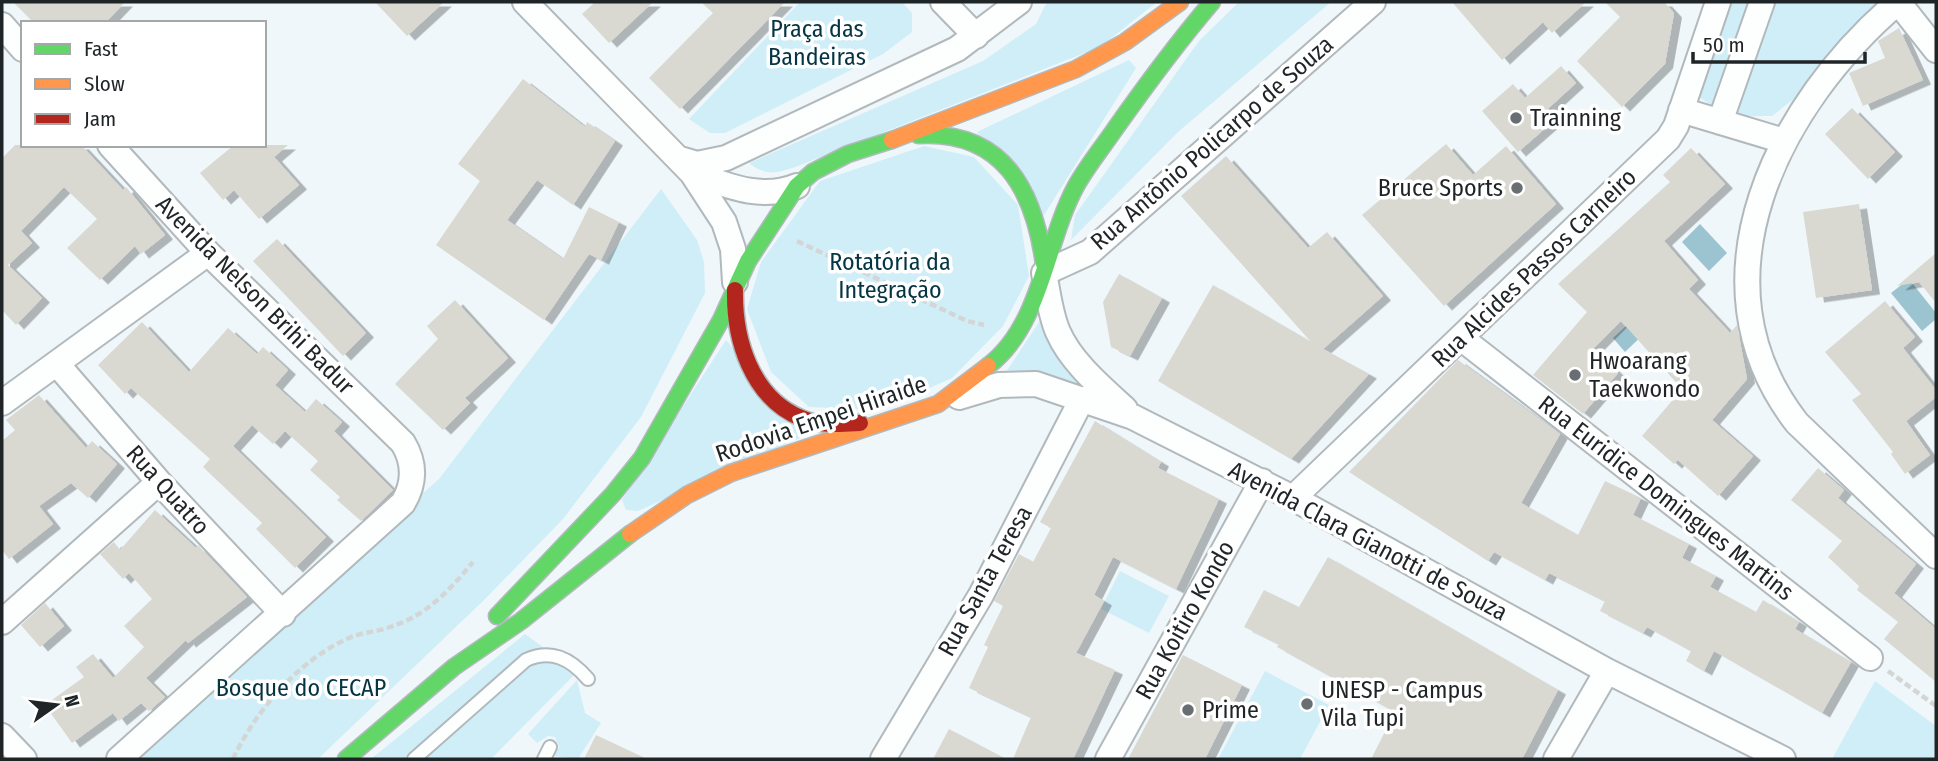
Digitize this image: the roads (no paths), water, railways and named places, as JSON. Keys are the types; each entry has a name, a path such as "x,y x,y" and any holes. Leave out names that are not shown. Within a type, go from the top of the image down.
{"main road":[{"name":"Rodovia Empei Hiraide","path":"454,667 515,595 629,476 722,320 735,287 768,227 797,186 828,162 1076,69 1125,42 1180,2"},
{"name":"Rodovia Empei Hiraide","path":"346,759 454,667 521,621 641,525 687,495 731,473 938,404 1005,350 1031,309 1060,219 1077,184 1155,72 1212,2"},
{"path":"894,139 948,133 981,145 996,156 1021,184 1029,198 1041,239 1044,273"},
{"path":"735,287 733,312 741,347 759,380 786,410 801,418 837,424 901,417"}],"street":[{"path":"525,2 686,166 717,207 731,240 735,287"},
{"path":"943,2 976,36"},
{"path":"686,166 726,158 934,60 976,36 1019,2"},
{"name":"Rua Antônio Policarpo de Souza","path":"1044,273 1090,253 1373,2"},
{"name":"Rua Alcides Passos Carneiro","path":"1293,498 1668,139 1681,110 1718,2"},
{"path":"1720,122 1762,2"},
{"path":"1936,50 1898,2 1831,67 1784,141 1752,225 1747,248 1748,299 1760,360 1768,380 1797,423 1936,556"},
{"path":"2,26 21,47"},
{"path":"1681,110 1784,141"},
{"name":"Avenida Nelson Brihi Badur","path":"112,147 208,253 403,443 409,452 412,476 403,503 283,614"},
{"path":"686,166 743,190 784,191 797,186"},
{"path":"2,403 208,253"},
{"path":"1044,273 1053,319 1062,340 1090,376 1133,417"},
{"name":"Rua Euridice Domingues Martins","path":"1461,338 1870,658"},
{"name":"Rua Quatro","path":"57,364 159,482 283,614"},
{"name":"Avenida Clara Gianotti de Souza","path":"938,404 999,386 1035,384 1133,417 1262,481 1607,671 1783,759"},
{"name":"Rua Santa Teresa","path":"883,759 981,595 1082,399"},
{"name":"Rua Koitiro Kondo","path":"1108,759 1262,481"},
{"path":"2,622 159,482"},
{"path":"119,759 283,614"},
{"path":"1556,759 1607,671"},
{"path":"2,736 24,759"}],"lane":[{"path":"414,759 526,660 540,654 565,658 588,679"}],"place":[{"name":"Trainning","path":"1516,118"},
{"name":"Bruce Sports","path":"1517,188"},
{"name":"Hwoarang Taekwondo","path":"1575,375"},
{"name":"UNESP - Campus Vila Tupi","path":"1307,704"},
{"name":"Prime","path":"1188,710"}],"park label":[{"name":"Praça das Bandeiras","path":"817,43"},
{"name":"Rotatória da Integração","path":"890,276"},
{"name":"Bosque do CECAP","path":"301,688"}]}
